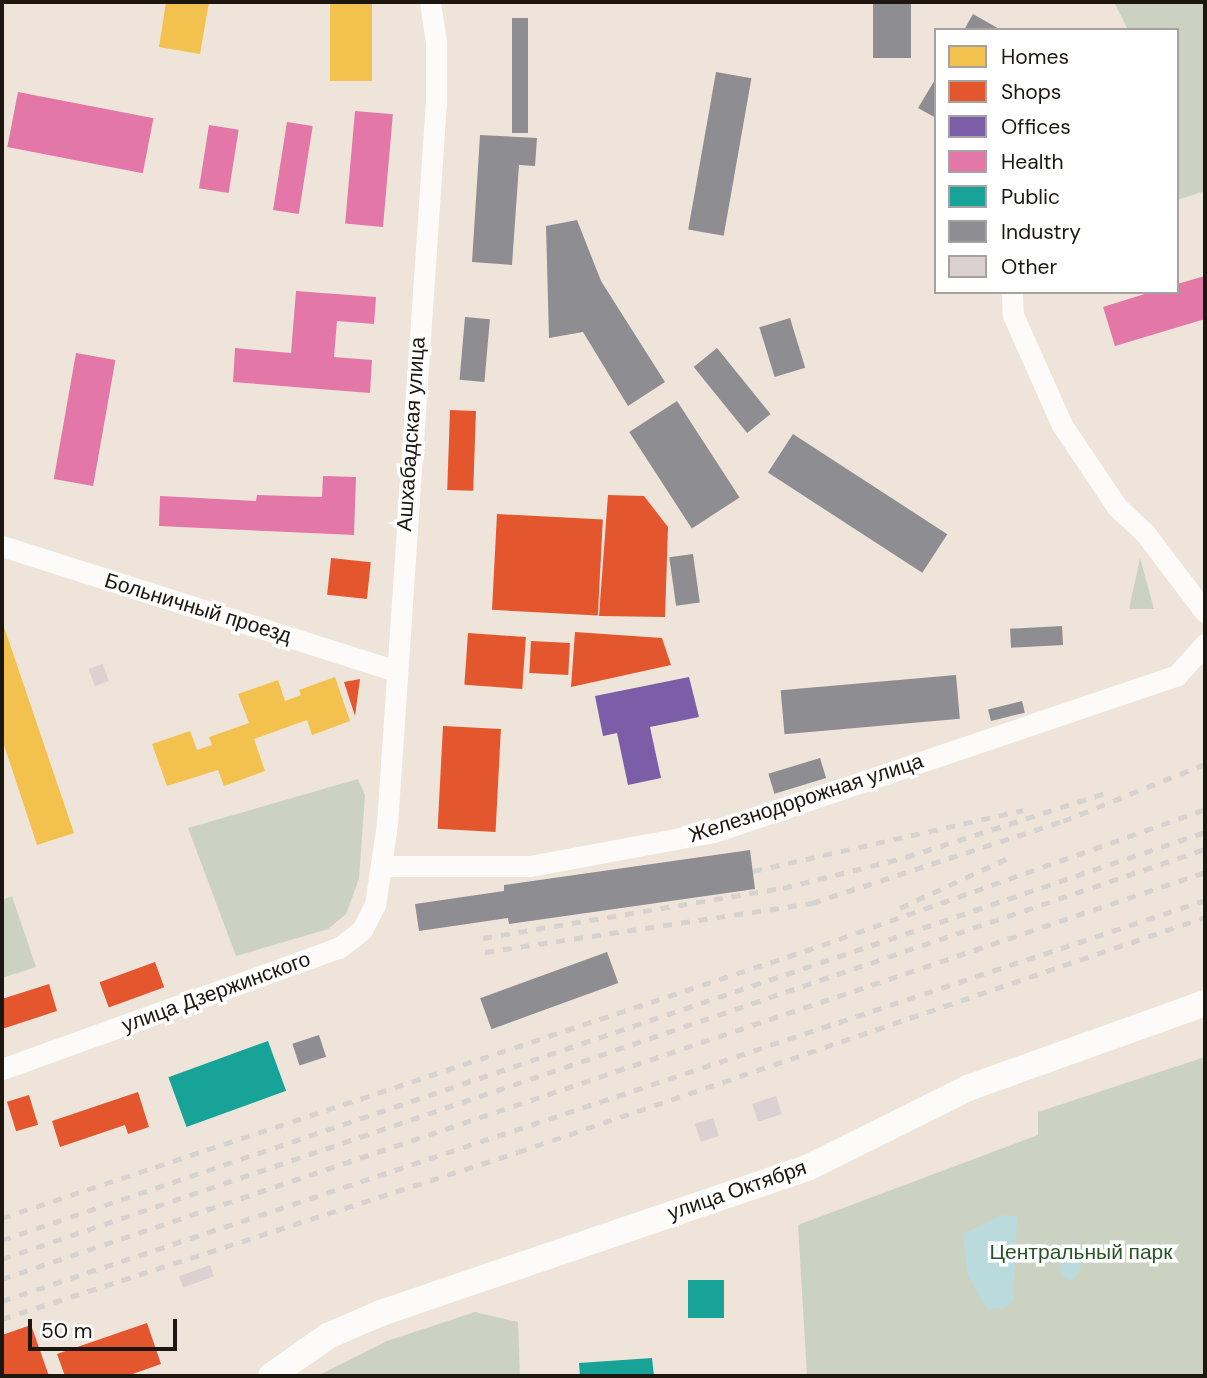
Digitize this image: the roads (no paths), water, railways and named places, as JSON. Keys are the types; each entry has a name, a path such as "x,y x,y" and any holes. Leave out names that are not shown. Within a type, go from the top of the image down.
{"street":[{"name":"Ашхабадская улица","path":"382,866 436,102 436,42 430,2"},
{"path":"1012,294 1013,316 1062,425 1117,507 1146,533 1205,612"},
{"name":"Больничный проезд","path":"2,546 394,670"},
{"name":"Железнодорожная улица","path":"382,866 530,866 715,832 1177,675 1205,644"},
{"name":"улица Дзержинского","path":"2,1069 339,948 369,920 382,866"},
{"name":"улица Октября","path":"271,1376 328,1336 381,1313 808,1167 968,1088 1205,1003"}],"water":[{"path":"1002,1215 1017,1217 1013,1301 1004,1308 987,1309 968,1275 965,1233"},
{"path":"1072,1242 1080,1247 1082,1256 1080,1271 1071,1281 1061,1274 1061,1254"}],"railway":[{"path":"485,952 812,903 1063,821 1205,764"},
{"path":"483,938 783,888 906,857 1109,792"},
{"path":"2,1218 822,945 1205,809"},
{"path":"753,871 1023,810"},
{"path":"2,1240 1205,832"},
{"path":"2,1259 1205,849"},
{"path":"900,908 1008,858"},
{"path":"2,1279 1205,872"},
{"path":"2,1301 1205,900"},
{"path":"2,1319 518,1152 1205,917"}],"park label":[{"name":"Центральный парк","path":"1081,1252"}]}
